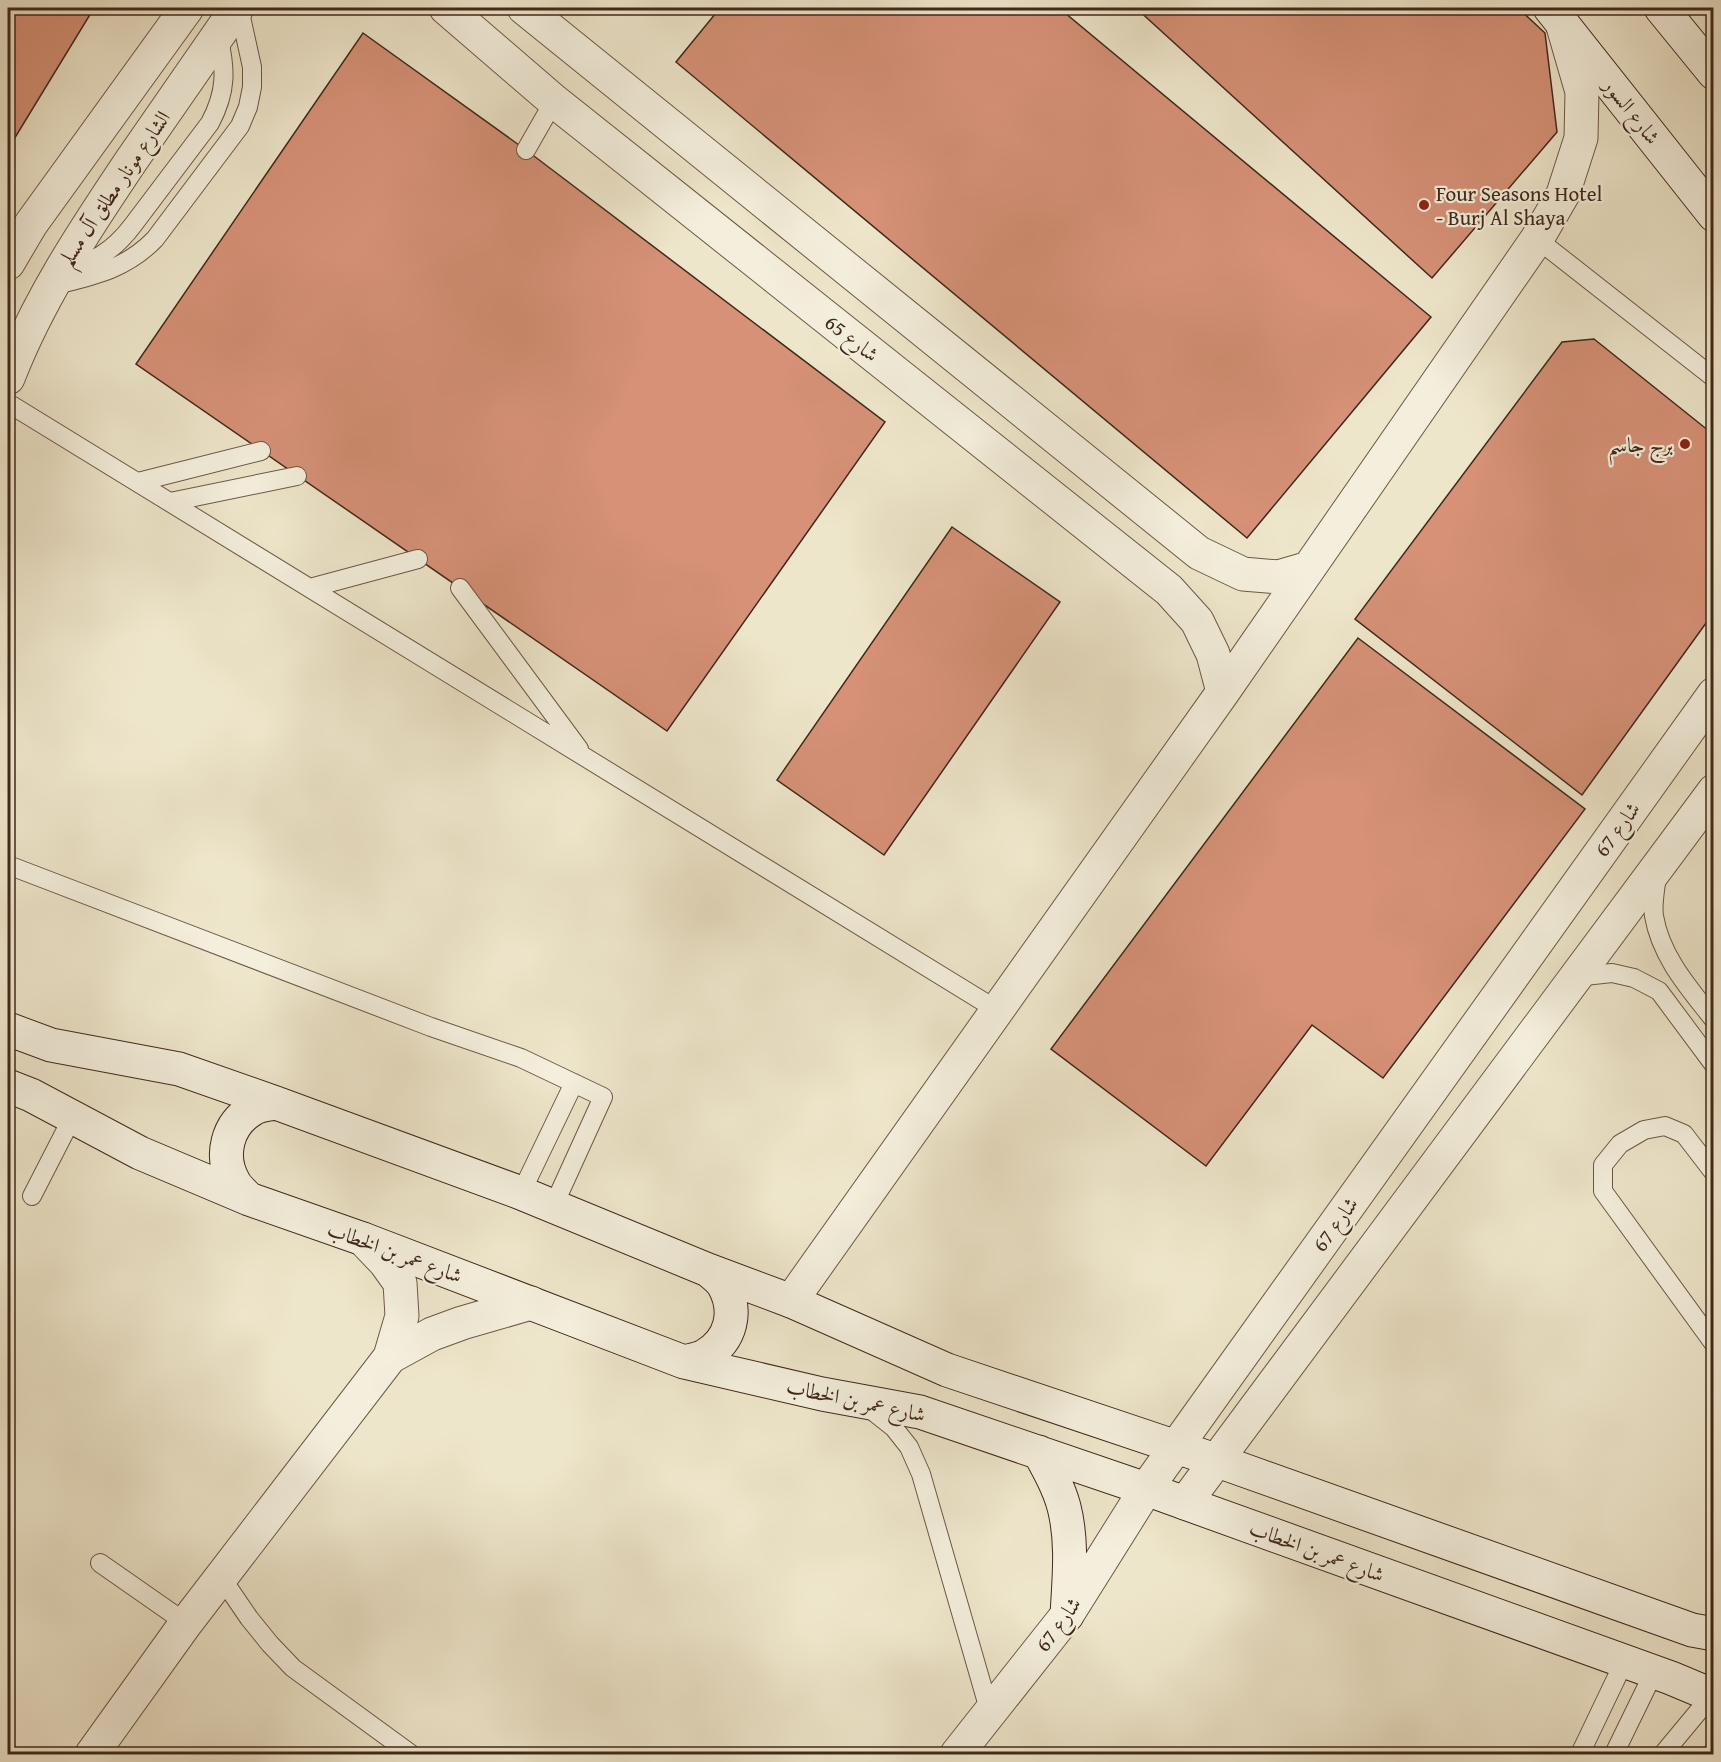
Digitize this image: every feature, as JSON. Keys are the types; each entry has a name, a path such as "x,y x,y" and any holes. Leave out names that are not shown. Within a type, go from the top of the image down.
{"street":[{"name":"الشارع مونار مطلق آل مسلم","path":"8,262 31,224 187,8"},
{"name":"الشارع مونار مطلق آل مسلم","path":"8,378 19,349 55,279 97,212 238,8"},
{"name":"شارع 65","path":"446,8 554,101 1169,590 1197,621 1213,654 1222,692"},
{"path":"524,8 1199,553 1243,574 1278,577 1309,568"},
{"path":"1661,8 1713,73"},
{"path":"790,1301 1222,692 1537,239 1563,194 1581,138 1582,92 1556,14"},
{"name":"شارع السور","path":"1556,14 1713,215"},
{"name":"شارع 67","path":"957,1755 1067,1615 1146,1489 1713,694"},
{"path":"1185,1503 1713,791"},
{"path":"8,1029 51,1045 179,1069 276,1103 521,1193 790,1301 947,1370 1218,1461 1692,1630 1713,1634"},
{"name":"شارع عمر بن الخطاب","path":"8,1086 31,1095 140,1153 249,1199 363,1239 684,1362 859,1401 920,1412 1146,1489 1654,1672 1713,1696"},
{"path":"249,1199 234,1183 226,1163 227,1141 237,1122 254,1108 276,1103"},
{"path":"92,1755 186,1623 390,1357 402,1316 400,1283 385,1262 363,1239"},
{"path":"684,1362 704,1357 721,1344 730,1325 732,1304 723,1284 708,1270"},
{"path":"390,1357 432,1334 531,1303"},
{"path":"1039,1452 1054,1479 1066,1517 1069,1538 1067,1615"}],"lane":[{"path":"55,279 102,274 123,265 140,254 155,239 240,126 250,98 252,77 250,57 238,8"},
{"path":"55,279 105,254 120,241 210,123 219,105 223,86 224,66 218,35"},
{"path":"526,150 554,101"},
{"path":"1537,239 1713,378"},
{"path":"8,403 997,1010"},
{"path":"138,482 261,451"},
{"path":"170,502 297,476"},
{"path":"310,588 418,559"},
{"path":"460,588 585,758"},
{"path":"8,865 431,1027 521,1058 603,1097 553,1207"},
{"path":"1657,867 1654,913 1660,938 1676,971 1713,1020"},
{"path":"1575,977 1612,973 1634,978 1659,990 1713,1065"},
{"path":"521,1193 574,1083"},
{"path":"32,1196 72,1118"},
{"path":"1713,1173 1684,1134 1665,1126 1644,1130 1620,1144 1603,1165 1603,1191 1713,1344"},
{"path":"859,1401 894,1428 909,1447 921,1474 990,1713"},
{"path":"100,1563 186,1623"},
{"path":"221,1577 249,1618 293,1668 411,1755"},
{"path":"1580,1755 1624,1662"},
{"path":"1614,1755 1654,1672"},
{"path":"1663,1755 1713,1696"}],"building":[{"path":"8,8 94,8 8,149"},
{"path":"720,8 1059,8 1431,317 1247,538 676,62"},
{"name":"Four Seasons Hotel - Burj Al Shaya","path":"1136,8 1518,8 1545,33 1557,132 1432,278"},
{"path":"363,33 526,150 885,422 667,731 136,364"},
{"path":"1594,339 1714,435 1714,612 1582,795 1355,619 1562,342"},
{"path":"952,527 1060,602 884,855 777,780"},
{"path":"1358,638 1585,809 1383,1078 1312,1025 1206,1166 1051,1049"}],"place":[{"name":"Four Seasons Hotel - Burj Al Shaya","path":"1424,205"},
{"name":"برج جاسم","path":"1685,444"}]}
